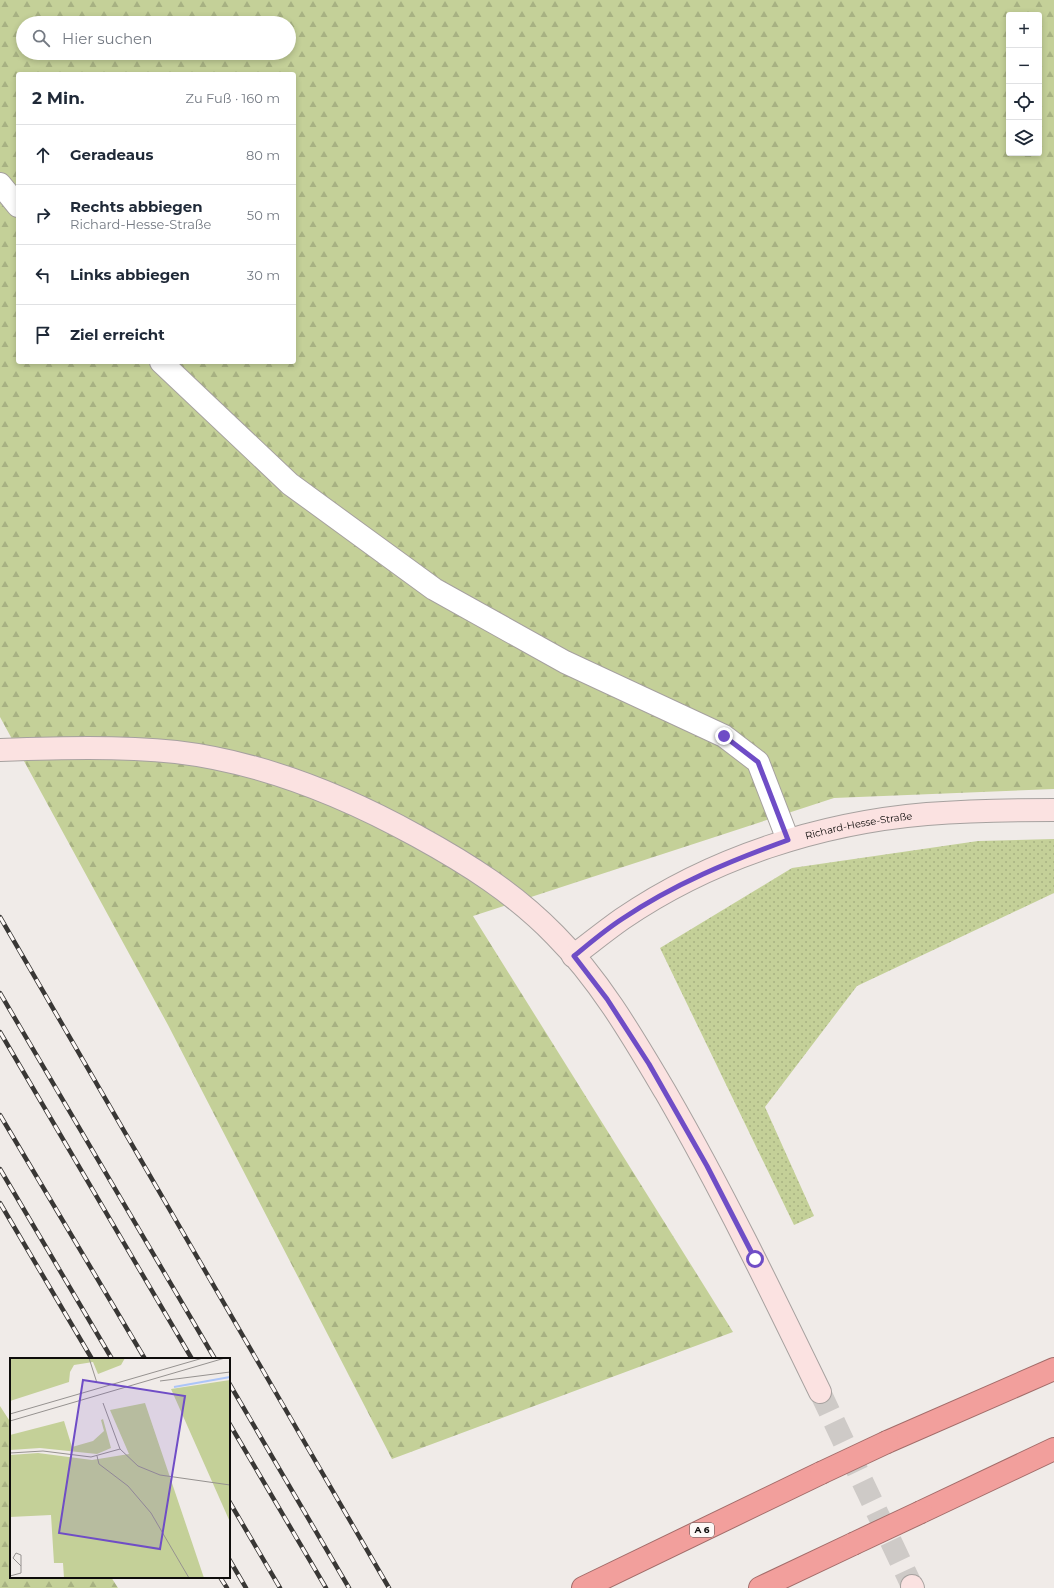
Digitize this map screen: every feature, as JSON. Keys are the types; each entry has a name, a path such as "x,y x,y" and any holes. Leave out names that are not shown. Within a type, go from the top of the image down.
{"highway":[{"name":"A 6","path":"583,1588 887,1442 1054,1369"},
{"path":"760,1588 1054,1449"}],"main road":[{"path":"3,750 122,749 179,752 230,762 278,775 325,792 388,820 488,877 514,896 537,917 574,956 607,999 649,1064 707,1166 752,1253 820,1392"},
{"name":"Richard-Hesse-Straße","path":"574,956 622,919 679,886 744,856 788,840 848,826 927,814 994,810 1054,810"}],"street":[{"path":"0,184 16,204"},
{"path":"163,364 290,484 434,589 565,662 724,736 758,762 788,840"}],"green space":[{"path":"0,0 1054,0 1054,789 834,798 473,916 733,1332 392,1459 168,1025 0,717"},
{"path":"1054,839 1054,893 857,986 765,1107 814,1216 794,1225 660,948 792,868 978,841"},
{"path":"0,1406 10,1421 10,1578 112,1578 118,1588 0,1588"}],"tunnel":[{"path":"820,1392 912,1586"}],"railway":[{"path":"0,917 389,1588"},
{"path":"0,993 214,1358"},
{"path":"0,1032 191,1358"},
{"path":"0,1115 144,1358"},
{"path":"0,1169 111,1358"},
{"path":"0,1203 91,1358"},
{"path":"230,1385 349,1588"},
{"path":"230,1425 326,1588"},
{"path":"230,1503 280,1588"},
{"path":"230,1561 246,1588"},
{"path":"221,1578 227,1588"}],"route":[{"path":"724,736 758,762 788,840 744,856 712,870 651,901 622,919 574,956 607,999 649,1064 707,1166 755,1259"}]}
